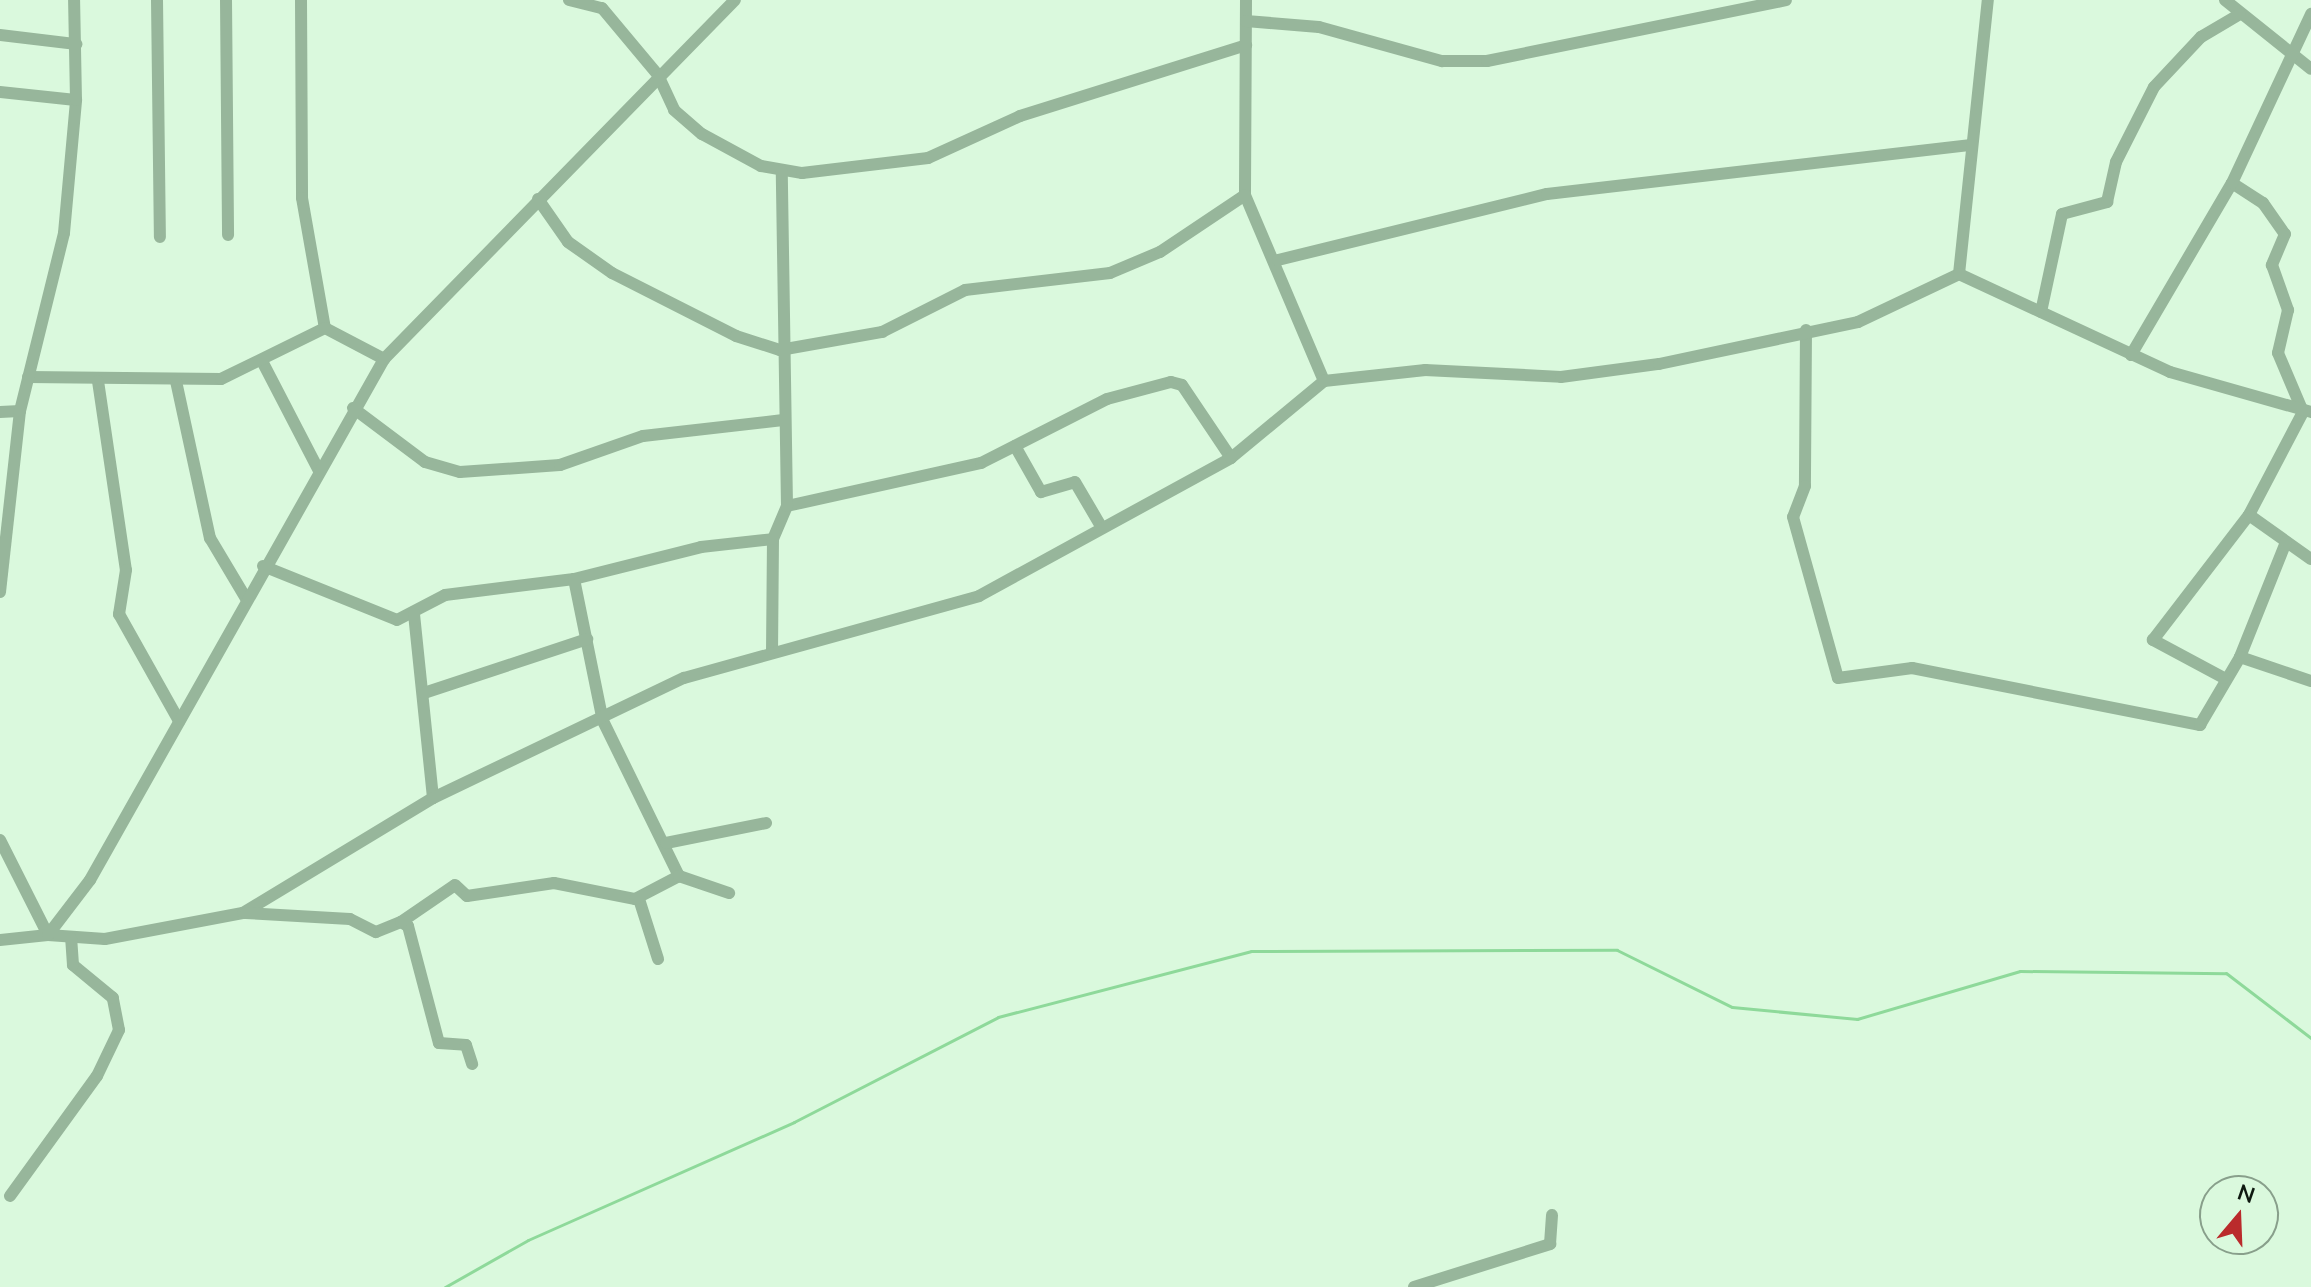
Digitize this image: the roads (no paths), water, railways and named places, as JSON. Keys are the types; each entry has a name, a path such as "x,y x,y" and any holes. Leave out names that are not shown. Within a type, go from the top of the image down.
{"street":[{"path":"0,592 20,411 64,233 76,100 74,0"},
{"path":"157,0 160,237"},
{"path":"226,0 228,235"},
{"path":"301,0 302,198 325,328"},
{"path":"569,0 602,4 658,75 674,110 702,134 782,171 844,173 928,158 1020,116 1246,45"},
{"path":"48,935 90,880 263,566 384,359 658,75 735,0"},
{"path":"1246,0 1245,195 1278,260 1324,381"},
{"path":"1959,274 1969,145 1988,0"},
{"path":"2225,0 2290,59 2311,69"},
{"path":"1246,21 1319,27 1442,61 1487,61 1777,1"},
{"path":"2041,312 2062,214 2107,202 2116,162 2154,87 2201,37 2240,14"},
{"path":"2131,355 2232,183 2311,14"},
{"path":"0,35 76,44"},
{"path":"0,92 76,100"},
{"path":"1278,260 1547,194 1969,145"},
{"path":"772,653 773,539 787,506 780,350 782,171"},
{"path":"2232,183 2263,203 2285,234 2272,265 2288,310 2278,353 2307,412"},
{"path":"538,199 568,242 612,273 673,308 780,350 882,332 965,290 1110,273 1160,252 1245,195"},
{"path":"1959,274 2131,355 2307,412"},
{"path":"243,913 433,798 603,721 684,678 979,596 1231,458 1324,381 1425,370 1561,377 1659,364 1806,330 1858,322 1959,274"},
{"path":"325,328 384,359"},
{"path":"28,377 176,381 234,377 325,328"},
{"path":"1806,330 1805,486 1792,509 1835,676 1912,668 2200,725 2211,715 2224,678 2240,657 2286,542"},
{"path":"262,361 319,471"},
{"path":"98,381 126,570 119,614 179,721"},
{"path":"176,381 210,538 247,600"},
{"path":"787,506 981,463 1107,399 1171,382 1182,385 1231,458"},
{"path":"353,408 425,462 460,472 560,465 643,436 783,420"},
{"path":"0,412 20,411"},
{"path":"2224,678 2153,640 2249,515 2307,412"},
{"path":"1015,446 1041,492 1075,482 1102,528"},
{"path":"2249,515 2311,559"},
{"path":"263,566 370,613 397,620 414,614 445,595 574,579 701,547 773,539"},
{"path":"574,579 603,721 666,843 679,876"},
{"path":"414,614 433,798"},
{"path":"424,693 587,639"},
{"path":"2240,657 2311,681"},
{"path":"666,843 766,823"},
{"path":"0,840 48,935"},
{"path":"0,940 48,935 71,939 243,913 350,919 376,932 401,922 455,885 467,896 537,881 639,899 679,876 729,893"},
{"path":"639,899 658,959"},
{"path":"401,922 408,926 439,1043 466,1045 472,1064"},
{"path":"10,1196 97,1076 119,1030 113,998 73,965 71,939"},
{"path":"1414,1287 1550,1244 1552,1215"}],"waterway":[{"path":"445,1287 528,1240 794,1122 998,1017 1251,951 1617,950 1732,1007 1857,1019 2020,971 2226,973 2311,1038"}]}
